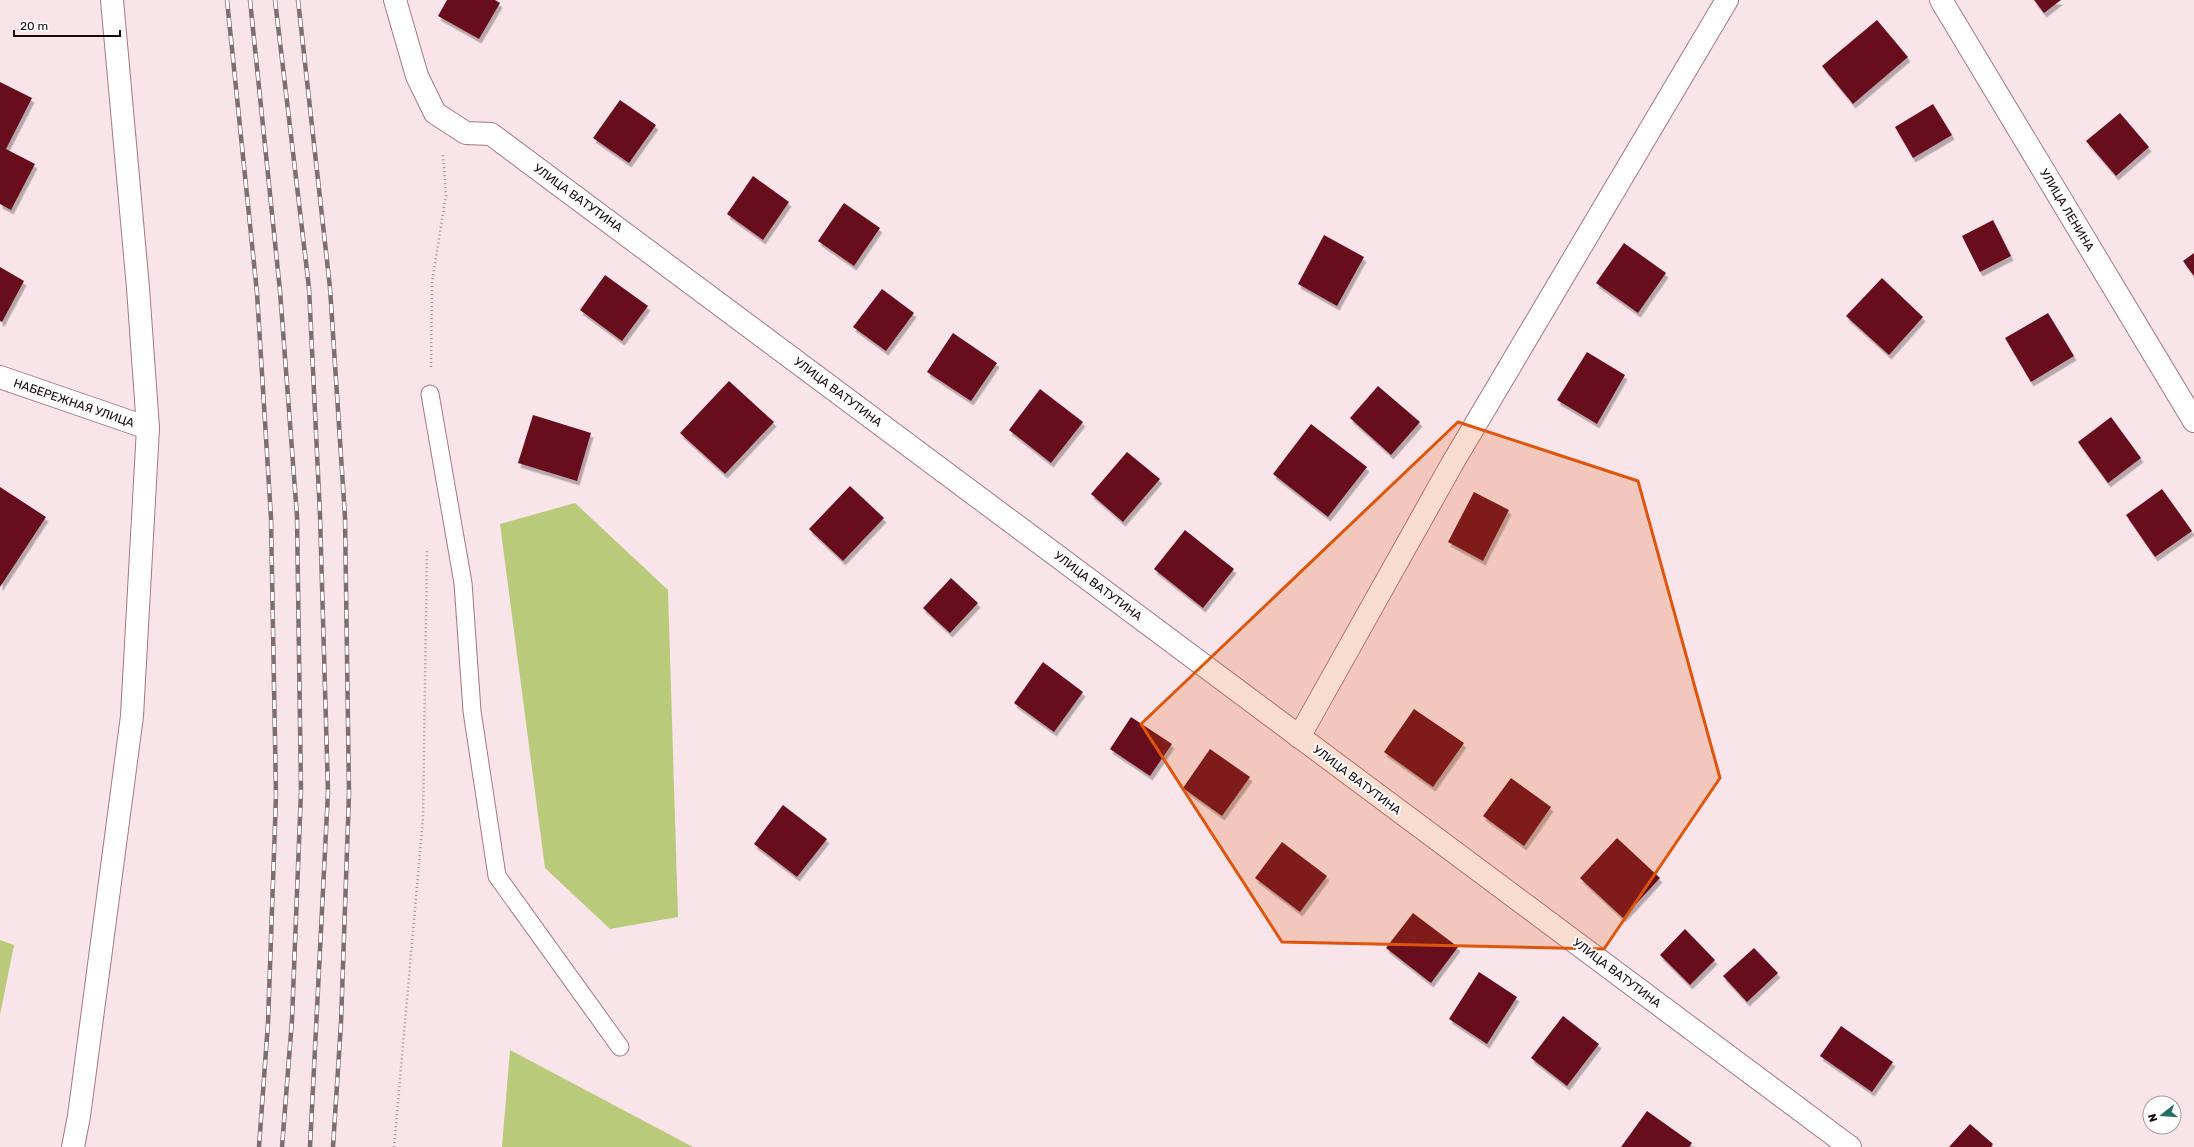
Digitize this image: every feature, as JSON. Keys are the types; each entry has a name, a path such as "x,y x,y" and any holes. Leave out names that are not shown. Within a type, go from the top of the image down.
{"street":[{"path":"73,1147 79,1116 132,716 148,428 138,288 112,0"},
{"name":"УЛИЦА ВАТУТИНА","path":"395,0 417,76 435,113 466,133 491,134 1850,1147"},
{"path":"1299,737 1452,464 1727,0"},
{"name":"УЛИЦА ЛЕНИНА","path":"1941,0 2194,421"},
{"name":"НАБЕРЕЖНАЯ УЛИЦА","path":"0,377 148,428"}],"lane":[{"path":"430,394 463,583 472,711 497,876 620,1047"}],"path":[{"path":"430,394 432,282 446,195 443,155 446,120"},
{"path":"394,1147 423,818 428,544"}],"highlighted area":[{"path":"1458,422 1638,481 1720,778 1604,949 1282,942 1141,724"}],"green space":[{"path":"575,503 668,590 678,917 610,929 545,868 500,524"},
{"path":"0,940 14,945 0,1015"},
{"path":"510,1050 693,1147 502,1147"}],"building":[{"path":"447,0 495,0 500,3 479,39 438,16"},
{"path":"2034,0 2061,0 2044,13"},
{"path":"1877,20 1908,57 1853,104 1822,66"},
{"path":"0,82 32,98 6,149 35,164 11,210 0,204"},
{"path":"620,100 656,125 629,163 593,138"},
{"path":"1933,104 1952,135 1913,158 1895,127"},
{"path":"2120,113 2149,147 2116,176 2086,141"},
{"path":"753,176 789,202 763,240 727,214"},
{"path":"844,203 880,228 854,266 818,241"},
{"path":"1993,220 2011,256 1980,272 1962,236"},
{"path":"1324,235 1364,257 1337,306 1298,284"},
{"path":"1624,243 1666,273 1638,313 1596,283"},
{"path":"2194,253 2194,276 2183,261"},
{"path":"0,267 24,281 2,322 0,321"},
{"path":"605,275 648,306 622,341 580,310"},
{"path":"1882,278 1923,317 1889,355 1846,316"},
{"path":"882,289 914,313 886,351 853,327"},
{"path":"2048,313 2074,356 2031,382 2005,338"},
{"path":"953,333 997,363 971,401 927,372"},
{"path":"1587,352 1625,375 1597,424 1557,400"},
{"path":"729,381 774,422 725,474 680,433"},
{"path":"1378,386 1420,422 1391,455 1350,418"},
{"path":"1040,389 1083,422 1051,463 1009,430"},
{"path":"533,415 591,433 577,481 518,463"},
{"path":"2111,417 2141,458 2108,483 2078,442"},
{"path":"1311,424 1367,467 1328,517 1273,474"},
{"path":"1127,452 1160,479 1123,522 1091,494"},
{"path":"850,486 884,518 843,561 809,529"},
{"path":"0,487 46,517 0,587"},
{"path":"2162,489 2192,531 2155,557 2126,515"},
{"path":"1474,492 1509,510 1483,561 1448,542"},
{"path":"1185,530 1234,569 1203,608 1154,569"},
{"path":"951,578 978,603 950,633 923,608"},
{"path":"1043,662 1083,692 1054,732 1014,703"},
{"path":"1414,709 1464,743 1433,787 1384,752"},
{"path":"1131,717 1172,744 1150,776 1110,749"},
{"path":"1210,749 1250,777 1222,816 1183,788"},
{"path":"1511,778 1551,807 1524,846 1483,816"},
{"path":"783,805 827,839 797,877 754,844"},
{"path":"1617,838 1660,878 1623,918 1580,878"},
{"path":"1282,842 1327,876 1300,912 1255,878"},
{"path":"1413,913 1458,947 1431,983 1386,948"},
{"path":"1685,929 1715,960 1690,985 1660,955"},
{"path":"1754,948 1778,973 1747,1002 1723,976"},
{"path":"1479,972 1517,997 1487,1044 1449,1019"},
{"path":"1563,1016 1599,1044 1567,1086 1531,1058"},
{"path":"1841,1026 1893,1062 1872,1092 1820,1056"},
{"path":"1647,1111 1692,1143 1689,1147 1621,1147"},
{"path":"1970,1124 1993,1144 1991,1147 1949,1147"}],"railway":[{"path":"227,0 257,293 271,518 276,796 268,1023 259,1147"},
{"path":"250,0 280,291 297,516 301,791 292,1020 282,1147"},
{"path":"275,0 309,288 320,515 328,792 310,1147"},
{"path":"298,0 330,288 345,517 349,793 341,1023 333,1147"}]}
